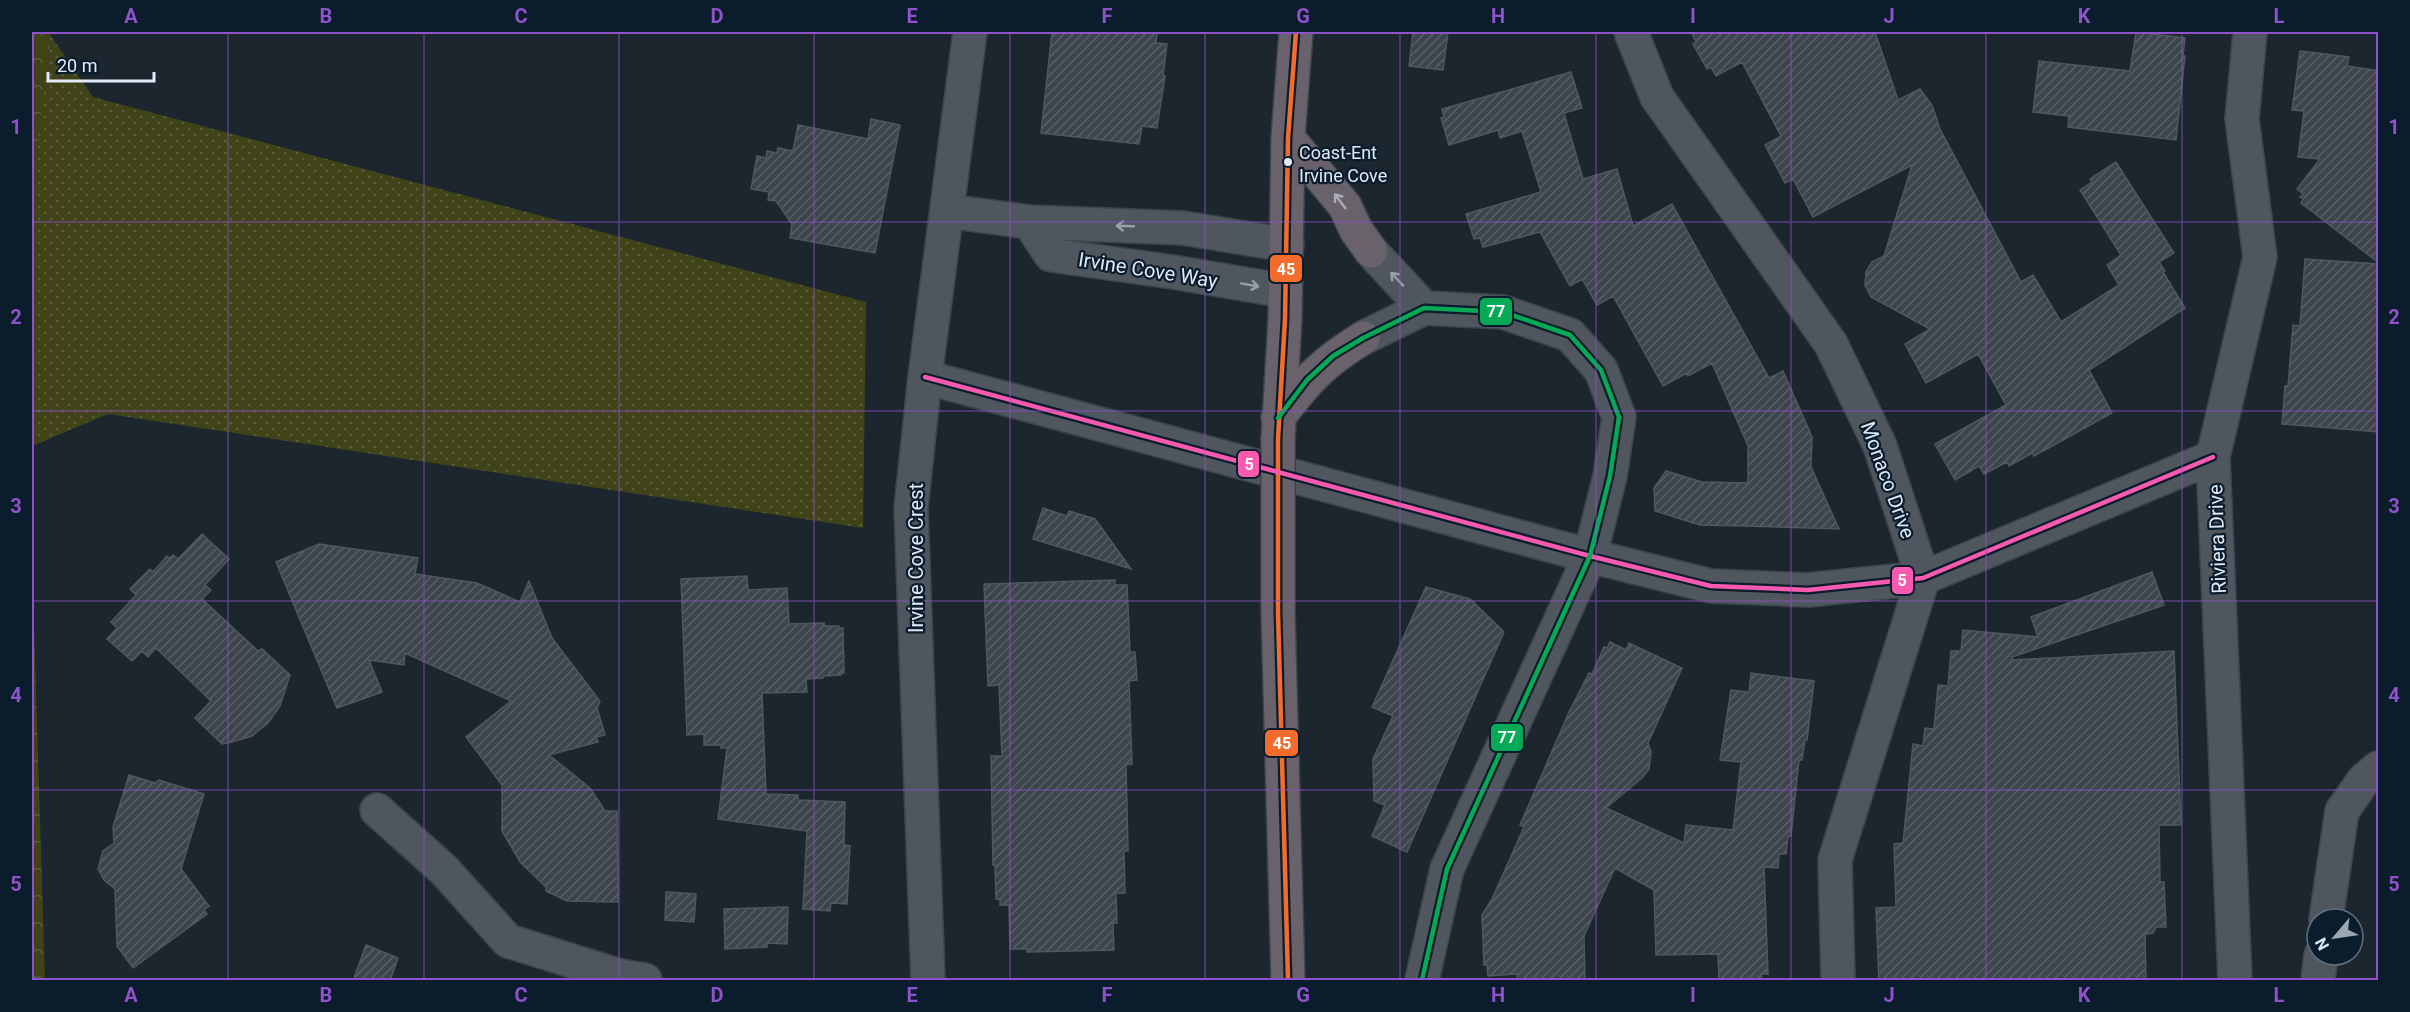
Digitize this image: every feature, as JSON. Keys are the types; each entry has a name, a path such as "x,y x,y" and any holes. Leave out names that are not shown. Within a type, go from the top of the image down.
{"highway":[{"path":"1288,981 1278,612 1278,429 1287,245 1288,138 1296,32"},
{"path":"1288,138 1345,206 1356,230 1371,250"},
{"path":"1278,429 1307,380 1333,357 1363,338"}],"street":[{"name":"Irvine Cove Crest","path":"928,981 911,508 925,378 970,32"},
{"name":"Monaco Drive","path":"1631,32 1657,98 1831,344 1880,446 1923,578"},
{"name":"Riviera Drive","path":"2235,981 2213,457 2260,257 2242,119 2250,32"},
{"name":"Irvine Cove Way","path":"947,211 1029,222 1184,228 1287,245"},
{"name":"Irvine Cove Way","path":"1029,222 1051,255 1285,291"},
{"path":"1371,250 1424,308"},
{"path":"1363,338 1424,308 1503,312 1570,335 1601,370 1619,417 1610,476 1590,556 1447,869 1422,981"},
{"path":"925,378 1590,556 1711,586 1808,590 1923,578 2213,457"},
{"path":"1838,981 1835,860 1923,578"},
{"path":"2328,907 2342,811 2364,780 2379,768"},
{"path":"377,810 444,870 508,941 620,976 645,981"}],"green space":[{"path":"32,32 48,32 93,97 866,302 863,528 108,414 32,446"},
{"path":"32,32 51,32 32,192"},
{"path":"32,563 45,980 32,980"}],"building":[{"path":"1052,32 1157,32 1156,43 1167,44 1157,128 1142,126 1139,144 1041,133"},
{"path":"1413,32 1448,32 1443,70 1409,66"},
{"path":"1691,32 1875,32 1898,100 1920,89 1932,105 1940,129 2021,282 2033,275 2061,322 2119,285 2107,265 2121,255 2080,190 2092,182 2090,179 2116,162 2174,253 2159,262 2185,308 2089,370 2112,413 2034,456 2032,453 2009,466 2007,462 1984,474 1979,466 1955,480 1935,444 2006,405 1978,354 1926,383 1905,344 1930,329 1871,297 1865,285 1866,272 1872,262 1884,256 1912,165 1813,217 1793,179 1785,183 1765,145 1781,136 1742,62 1716,76 1711,67 1707,69 1693,44 1696,42"},
{"path":"2136,32 2185,38 2176,140 2068,127 2069,116 2033,112 2039,61 2130,71"},
{"path":"2300,51 2349,57 2347,66 2379,71 2379,263 2301,203 2303,199 2300,197 2303,194 2297,189 2320,159 2298,157 2304,111 2292,110"},
{"path":"1571,72 1582,108 1564,113 1583,179 1617,169 1633,226 1672,204 1769,378 1783,371 1812,437 1811,467 1839,529 1747,526 1748,523 1746,526 1700,525 1655,511 1654,488 1666,471 1702,482 1748,483 1748,446 1712,363 1663,386 1613,296 1597,305 1582,279 1570,286 1540,232 1483,247 1480,238 1474,239 1466,214 1541,192 1522,131 1500,138 1498,130 1449,145 1441,118 1444,117 1442,109"},
{"path":"871,119 900,125 875,253 790,238 792,224 776,201 768,200 769,192 751,189 757,156 766,158 767,151 777,153 778,148 793,151 798,125 868,139"},
{"path":"2305,259 2379,264 2379,432 2282,424 2293,325 2300,326"},
{"path":"1043,508 1067,516 1069,511 1095,519 1131,569 1033,539"},
{"path":"202,534 229,559 205,585 211,590 202,599 258,651 262,649 290,675 280,706 268,723 252,736 222,744 195,718 211,701 156,648 148,657 142,651 132,661 107,639 117,628 111,622 136,595 130,589 150,569 153,572 167,556 170,558 173,555 178,559"},
{"path":"319,544 418,558 415,574 477,583 520,602 529,581 552,638 600,701 597,708 605,735 596,737 598,742 549,755 590,788 605,811 617,811 618,902 567,901 546,891 546,887 520,862 502,831 502,785 466,737 511,701 405,653 404,665 369,660 382,692 337,708 276,562"},
{"path":"2152,572 2164,605 2012,657 2012,660 2174,651 2181,825 2159,825 2160,882 2164,882 2166,927 2156,927 2153,933 2145,934 2146,981 1879,981 1876,908 1896,907 1894,844 1903,843 1913,744 1923,746 1925,728 1934,729 1938,685 1948,686 1951,651 1961,651 1963,630 2038,637 2031,617"},
{"path":"747,576 748,590 787,588 789,624 824,623 825,626 843,628 844,673 806,679 807,692 762,693 766,794 798,795 798,800 845,802 844,845 850,846 847,904 831,903 830,911 803,909 807,831 718,819 727,748 721,748 721,745 704,745 704,734 687,735 681,579"},
{"path":"1115,580 1115,585 1127,585 1130,652 1135,652 1137,680 1129,681 1132,764 1126,765 1128,851 1124,851 1125,893 1116,893 1117,923 1113,923 1114,950 1027,952 1027,949 1010,949 1009,905 1000,905 1000,900 996,899 995,865 993,865 991,756 1002,756 999,685 988,686 984,584"},
{"path":"1426,587 1470,599 1504,632 1407,852 1372,836 1385,805 1374,801 1373,759 1393,716 1372,707"},
{"path":"1610,642 1626,650 1629,643 1682,668 1648,743 1651,752 1649,769 1642,778 1606,808 1684,843 1686,825 1733,830 1741,762 1720,760 1731,690 1749,692 1751,673 1814,681 1807,740 1805,740 1802,760 1799,760 1791,836 1788,836 1786,854 1779,854 1778,868 1764,867 1768,974 1761,974 1762,981 1719,981 1718,954 1656,955 1654,890 1615,868 1584,936 1585,981 1518,981 1517,974 1488,976 1487,965 1484,965 1482,915 1492,899 1524,827 1520,825 1569,712 1589,673 1592,674 1604,647 1607,648"},
{"path":"129,775 155,783 159,780 204,794 181,869 209,906 204,910 207,914 133,968 117,946 115,889 104,880 98,869 103,851 114,843 113,827"},
{"path":"666,892 696,894 694,922 665,920"},
{"path":"788,907 787,944 767,943 767,947 725,949 724,909"},
{"path":"366,945 398,958 390,981 353,981"}],"transit line":[{"name":"45","path":"1288,980 1278,612 1278,439 1285,319 1288,138 1296,32"},
{"name":"77","path":"1278,418 1307,380 1333,356 1363,338 1424,308 1503,312 1570,335 1601,370 1619,417 1610,476 1590,556 1447,869 1422,980"},
{"name":"5","path":"925,377 1590,556 1711,586 1808,590 1923,578 2213,457"}],"place":[{"name":"Coast-Ent Irvine Cove","path":"1288,162"}]}
